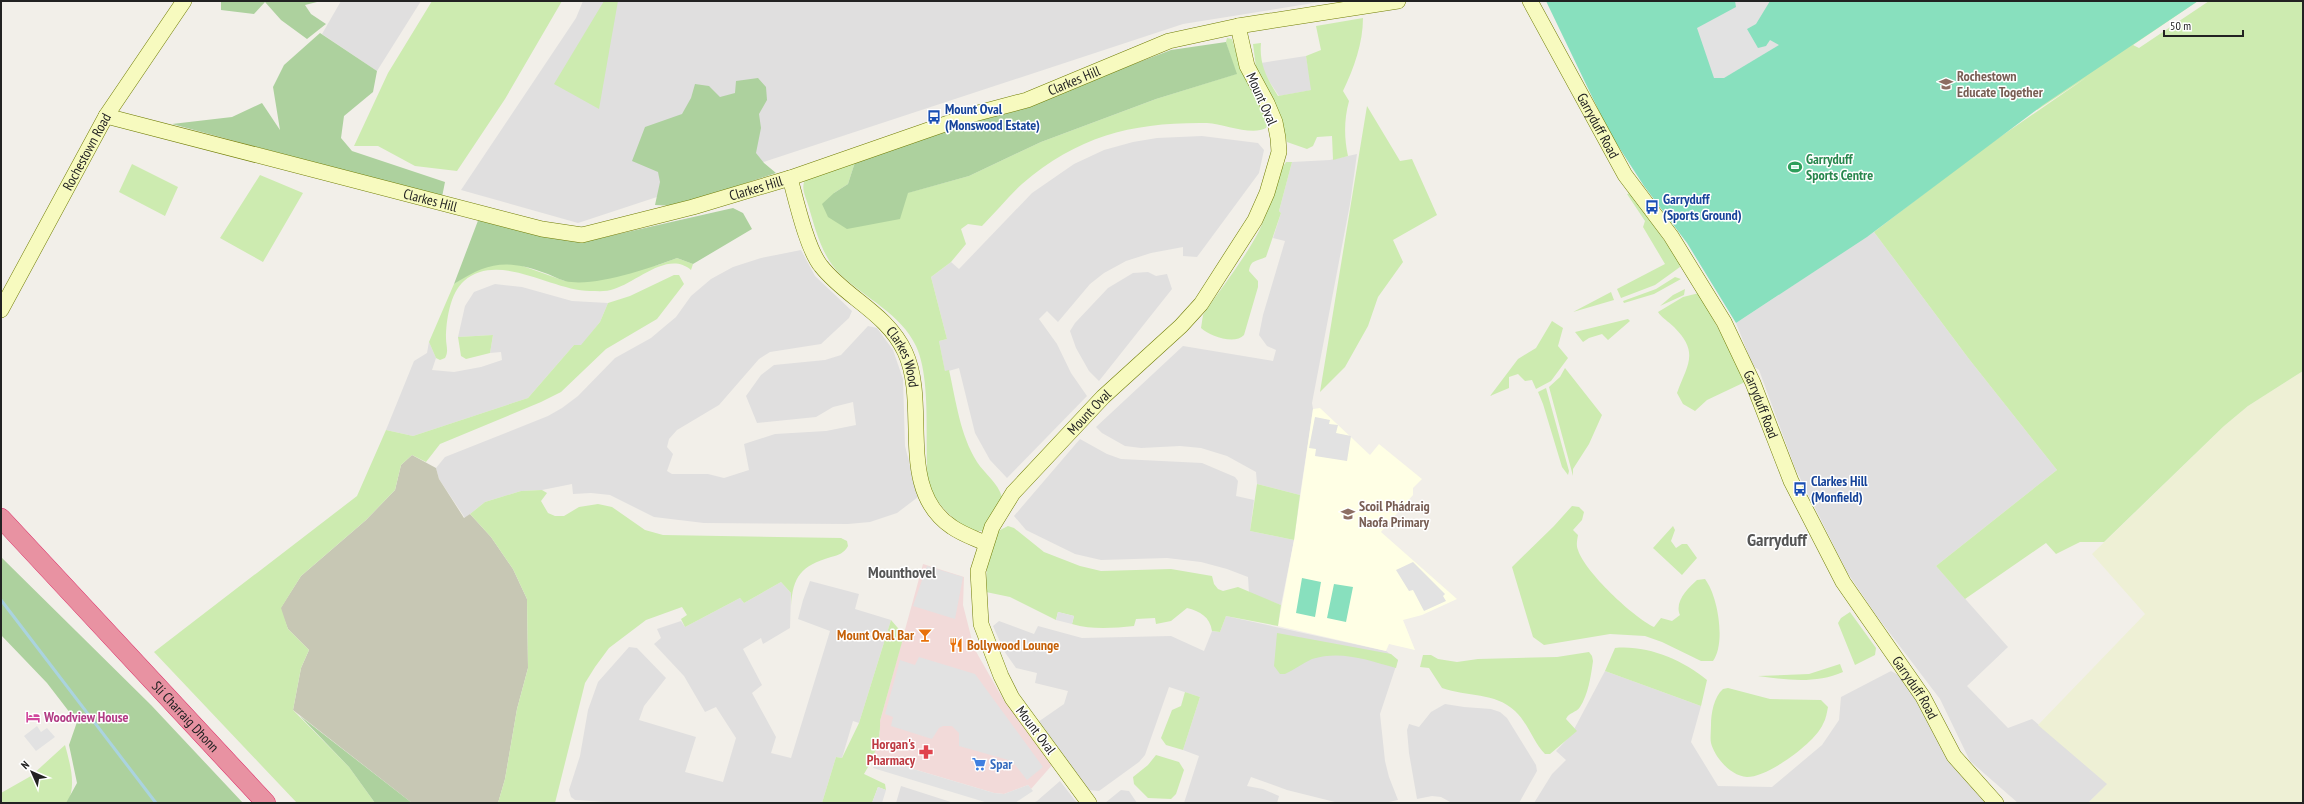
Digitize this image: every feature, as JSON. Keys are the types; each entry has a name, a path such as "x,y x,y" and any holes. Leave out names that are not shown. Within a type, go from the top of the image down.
{"highway":[{"name":"Sli Charraig Dhonn","path":"1,518 266,803"},
{"name":"Sli Charraig Dhonn","path":"1,533 42,577 106,631"}],"street":[{"name":"Rochestown Road","path":"1,310 106,116 184,1"},
{"name":"Clarkes Hill","path":"106,116 542,229 582,234 693,207 790,178 974,114 1027,100 1168,41 1238,26 1398,1"},
{"name":"Garryduff Road","path":"1530,1 1621,168 1671,236 1724,322 1753,383 1791,480 1843,582 1923,697 1954,756 1996,803"},
{"name":"Mount Oval","path":"1089,803 1012,698 991,653 981,624 977,585 978,571 985,543 1000,512 1022,482 1103,397 1181,326 1201,304 1256,220 1267,193 1277,159 1278,138 1275,122 1247,66 1238,26"},
{"name":"Clarkes Wood","path":"790,178 810,242 820,265 844,290 881,318 895,334 905,353 915,384 920,478 927,499 938,514 952,528 985,543"}],"shaded area":[{"path":"341,1 421,1 377,71 322,34"},
{"path":"583,1 1326,1 1183,24 578,223 461,190 576,18"},
{"path":"1735,1 1770,1 1756,24 1747,29 1758,48 1766,46 1770,40 1779,45 1724,78 1714,78 1697,28 1736,7"},
{"path":"1306,56 1312,90 1279,96 1265,75 1261,63"},
{"path":"1202,136 1258,143 1264,150 1259,173 1197,257 1183,256 1183,247 1151,253 1126,261 1104,273 1090,284 1058,322 1047,311 1039,319 1057,344 1071,373 1087,396 1007,478 990,460 975,433 959,368 945,372 939,341 947,339 931,277 951,262 959,269 1032,193 1074,164 1104,150 1133,142 1157,138"},
{"path":"1357,154 1350,204 1312,403 1313,409 1300,495 1257,484 1256,472 1227,456 1201,448 1180,446 1141,448 1125,446 1102,433 1096,427 1183,346 1273,361 1276,350 1267,346 1259,335 1263,315 1285,241 1273,238 1281,213 1279,211 1292,162 1330,160"},
{"path":"1874,232 1969,359 2057,470 1936,566 2008,647 1967,686 2008,728 2032,719 2108,784 2088,803 2018,803 1970,761 1940,699 1876,615 1847,572 1795,468 1759,370 1753,366 1736,323"},
{"path":"801,250 815,276 852,311 849,318 821,344 770,352 759,359 719,405 677,430 669,439 667,447 673,454 667,471 672,474 708,474 724,478 749,470 744,444 775,434 826,431 856,425 853,402 833,407 816,417 757,423 746,396 761,375 774,365 825,360 841,355 868,326 877,328 893,350 903,379 905,446 918,497 897,513 870,522 848,524 704,523 654,517 610,495 591,493 573,494 572,484 542,490 521,491 485,502 465,518 439,479 436,468 445,457 548,416 562,408 578,396 615,358 651,338 676,317 691,296 711,279 733,267 761,258"},
{"path":"1148,272 1156,276 1167,274 1172,289 1099,381 1089,371 1076,348 1070,331 1075,323 1108,288 1133,273"},
{"path":"495,284 522,287 572,301 608,303 600,322 581,346 574,345 528,398 413,436 386,430 414,361 427,353 429,342 436,358 432,370 454,372 481,367 502,360 501,352 490,353 493,335 458,337 465,306 474,292"},
{"path":"2303,371 2303,803 2088,803 2107,784 2038,725 2145,614 2092,554 2224,426 2248,406"},
{"name":"Scoil Phádraig Naofa Primary","path":"1320,408 1370,455 1379,444 1422,479 1413,488 1413,495 1381,532 1457,599 1422,615 1403,620 1415,650 1389,644 1386,651 1278,626 1294,540 1313,409"},
{"path":"1315,417 1330,420 1329,424 1338,425 1336,433 1351,436 1347,461 1315,456 1316,449 1309,448"},
{"path":"1080,439 1107,454 1121,459 1202,463 1235,477 1238,481 1236,496 1254,500 1250,531 1294,540 1281,605 1249,593 1248,577 1227,569 1201,562 1167,558 1101,560 1075,554 1026,530 1014,516"},
{"path":"412,455 436,468 439,479 464,518 470,514 491,537 513,569 527,599 528,668 517,709 505,779 498,803 412,803 293,710 301,668 309,650 288,629 280,609 301,576 366,520 395,490 401,465"},
{"path":"1413,562 1445,594 1443,596 1446,601 1424,611 1413,590 1409,591 1396,570"},
{"path":"923,564 964,577 963,605 974,648 1003,699 1053,764 1031,789 1028,785 1004,794 994,793 873,757 880,732 880,721"},
{"path":"927,566 963,577 955,619 913,606"},
{"path":"810,581 859,594 855,609 891,620 859,723 853,721 842,758 836,757 822,803 620,803 575,800 571,797 569,790 580,756 588,710 598,682 629,647 637,648 666,678 644,706 639,720 696,737 685,772 723,782 736,738 716,707 705,712 684,676 654,644 661,638 657,629 681,621 685,627 740,598 744,603 781,582 791,593 790,628 763,644 761,638 743,649 762,685 752,693 776,737 771,753 791,758 830,631 798,619"},
{"path":"1058,612 1074,616 1072,624 1056,620"},
{"path":"1226,616 1386,651 1398,660 1380,714 1385,761 1389,777 1398,800 1384,803 1339,803 1287,790 1251,777 1247,786 1263,789 1279,796 1277,803 1184,803 1199,756 1183,750 1200,697 1169,687 1145,755 1139,762 1099,791 1088,790 1038,722 1064,704 1068,691 1035,683 1037,673 1016,668 1004,651 993,626 999,621 1034,634 1038,626 1082,638 1171,636 1204,651 1212,631 1220,632"},
{"path":"919,657 975,674 1043,767 1027,780 1012,761 959,746 959,733 952,726 943,726 939,728 932,739 891,726 893,717 885,714 900,660 915,665"},
{"path":"1605,671 1701,706 1691,742 1718,786 1772,787 1822,745 1839,720 1841,697 1891,671 1904,678 1992,803 1534,803 1552,774 1566,760 1556,751 1571,735"},
{"path":"1445,704 1491,709 1500,712 1507,718 1536,765 1537,771 1519,803 1452,803 1441,797 1432,796 1417,799 1409,753 1407,730 1409,724 1419,727 1431,712"},
{"path":"37,726 41,732 47,728 55,737 36,751 24,736"},
{"path":"876,758 994,793 1004,794 1028,785 1033,791 1015,803 988,803 873,768"},
{"path":"1060,781 1077,803 1033,803 1037,801"},
{"path":"901,786 954,803 896,803"},
{"path":"878,787 886,790 882,803 872,803"},
{"path":"1121,790 1129,791 1137,803 1105,803"}],"green space":[{"path":"221,1 321,1 305,5 311,14 326,24 307,39 281,20 265,2 254,14 221,10"},
{"path":"432,1 562,1 505,99 457,171 415,166 378,146 354,146 388,73"},
{"path":"604,1 618,1 599,109 554,84"},
{"name":"Garryduff Sports Centre","path":"1546,1 2198,1 2043,105 1867,237 1736,323 1687,243 1644,186 1609,132"},
{"path":"1965,1 2198,1 2133,45 2139,48 2209,1 2303,1 2303,371 2248,406 2224,426 2104,542 2080,542 2056,554 2046,543 1965,599 1936,566 2057,470 1969,359 1874,232 1981,150 2087,77 2037,110"},
{"path":"1363,18 1363,27 1357,55 1343,91 1349,101 1345,128 1348,156 1333,160 1332,136 1317,137 1313,146 1307,149 1287,142 1282,123 1257,75 1253,44 1261,43 1261,58 1263,65 1270,84 1278,96 1311,90 1306,56 1321,50 1316,26"},
{"path":"320,33 377,71 373,92 344,116 341,138 352,151 445,182 442,197 172,124 232,117 262,103 280,130 273,87 284,65"},
{"path":"1227,38 1232,39 1247,81 1265,110 1267,116 1266,128 1253,131 1207,123 1155,125 1108,135 1086,143 1043,167 1022,184 982,226 968,224 961,229 966,244 951,262 931,277 947,339 939,341 945,371 949,370 956,406 966,441 977,462 994,483 1002,497 984,531 970,531 940,505 928,484 926,394 921,360 916,346 901,325 892,316 850,283 834,268 820,243 805,196 803,188 807,177 855,162 848,184 834,193 907,193 969,176 1041,142 1156,99 1236,74 1226,42"},
{"path":"1226,42 1237,74 1156,99 1041,142 969,176 908,193 900,219 847,229 828,217 822,204 834,193 848,184 855,162 894,147 1023,106 1171,50"},
{"path":"758,78 766,87 767,100 759,114 761,128 756,153 764,163 776,173 678,206 655,205 660,182 658,172 632,161 645,127 682,114 691,98 695,84 709,86 720,97 735,93 736,81"},
{"path":"1367,106 1400,161 1412,159 1437,215 1393,240 1403,262 1378,297 1368,326 1345,367 1320,392"},
{"path":"1286,162 1292,162 1279,211 1281,213 1266,257 1254,261 1251,264 1249,271 1258,281 1258,287 1244,335 1240,338 1229,339 1210,334 1201,328 1203,315 1259,231 1278,177"},
{"path":"132,164 178,187 165,216 119,192"},
{"path":"260,175 303,193 263,262 220,238"},
{"path":"1630,193 1677,258 1680,267 1655,285 1621,298 1617,289 1665,264 1643,227 1645,221 1627,194"},
{"path":"733,208 743,213 752,229 693,264 677,258 621,276 591,282 565,281 545,273 517,265 496,265 476,271 454,284 479,218 551,237 592,240"},
{"path":"677,258 693,264 691,270 682,265 663,265 652,269 623,285 605,291 575,289 509,271 493,270 478,273 464,281 459,286 452,300 447,324 447,351 445,358 440,360 436,358 429,342 454,284 475,270 496,264 517,264 565,281 658,265"},
{"path":"674,275 679,275 684,284 657,319 606,349 561,392 541,402 440,444 426,462 412,455 401,465 395,490 366,520 301,576 281,608 288,629 309,650 301,668 293,710 349,767 375,803 297,803 154,652 357,496 386,430 413,436 528,398 574,345 581,345 600,322 608,303 630,296"},
{"path":"1675,277 1681,279 1654,294 1624,303 1623,301 1656,289"},
{"path":"1685,289 1684,295 1660,306 1673,295"},
{"path":"1611,292 1614,300 1573,312"},
{"path":"1699,293 1745,382 1707,400 1695,411 1683,404 1677,393 1689,359 1687,344 1674,327 1658,312 1683,297"},
{"path":"1628,319 1630,321 1608,340 1602,334 1589,338 1583,342 1575,332"},
{"path":"1552,321 1563,328 1558,346 1568,358 1551,381 1536,389 1532,380 1525,381 1518,374 1509,377 1509,388 1490,396 1518,359 1536,348"},
{"path":"493,335 490,353 466,359 461,356 458,337"},
{"path":"1565,368 1602,415 1589,444 1573,469 1573,476 1549,387 1560,377"},
{"path":"1546,388 1569,471 1568,475 1562,467 1538,392"},
{"path":"1257,484 1300,495 1294,540 1250,531"},
{"path":"542,490 547,493 541,501 548,513 555,516 564,516 579,507 598,504 612,507 645,530 663,535 841,538 847,541 848,546 841,553 812,564 800,574 794,587 791,606 791,593 781,582 744,603 740,598 685,627 681,619 687,615 682,607 646,620 609,648 585,683 555,803 498,803 505,779 517,709 528,668 527,599 513,569 491,537 470,514 485,502 521,491"},
{"path":"1572,506 1579,507 1584,512 1582,520 1573,530 1578,535 1577,546 1582,559 1611,593 1634,614 1654,627 1661,618 1672,621 1680,615 1680,600 1697,580 1705,579 1714,596 1719,620 1719,643 1717,653 1713,661 1701,661 1662,642 1645,636 1610,634 1544,645 1533,637 1512,567"},
{"path":"1008,526 1014,528 1044,552 1080,566 1101,571 1171,569 1212,576 1214,584 1218,589 1223,591 1238,587 1281,605 1278,626 1226,616 1220,632 1212,631 1207,618 1204,615 1187,608 1171,621 1156,624 1155,618 1136,619 1134,626 1126,627 1103,628 1080,626 1072,624 1074,616 1058,612 1056,620 1010,597 986,592 987,565 998,531"},
{"path":"1673,526 1675,530 1671,541 1676,548 1682,544 1687,544 1697,558 1682,575 1653,548"},
{"path":"1,557 151,705 243,803 66,803 77,783 69,745 77,722 47,683 1,635"},
{"path":"1302,578 1321,582 1315,617 1296,613"},
{"path":"1334,584 1353,587 1346,622 1327,618"},
{"path":"1850,612 1876,648 1875,655 1855,665 1838,623 1841,618"},
{"path":"891,620 904,635 880,721 876,748 871,762 864,774 885,784 886,790 878,787 872,803 822,803 836,757 842,758 859,723"},
{"path":"1277,633 1391,654 1398,660 1396,668 1354,657 1333,655 1312,659 1285,674 1280,674 1274,666"},
{"path":"1615,648 1640,649 1664,655 1687,666 1707,680 1701,706 1605,671"},
{"path":"1589,652 1593,661 1587,691 1580,707 1566,719 1577,731 1550,754 1545,754 1520,716 1507,705 1490,698 1442,688 1429,668 1420,667 1423,655 1431,655 1438,659 1457,662 1478,659 1557,657"},
{"path":"1840,664 1843,672 1833,676 1812,680 1790,680 1758,676 1809,674"},
{"path":"1728,688 1770,699 1821,700 1828,707 1826,718 1818,732 1811,740 1790,758 1756,776 1741,776 1724,765 1713,749 1711,743 1712,710 1717,696 1723,689"},
{"path":"1185,692 1200,697 1183,750 1166,745 1161,738 1172,710 1181,706"},
{"path":"300,716 412,803 375,803 349,767"},
{"path":"65,745 72,775 72,789 67,803 1,803 1,793 31,776"},
{"path":"1156,755 1179,762 1184,770 1176,794 1171,799 1148,798 1134,784 1133,777 1148,765"}],"waterway":[{"path":"1,600 156,803"}],"place":[{"name":"Rochestown Educate Together","path":"1946,84"},
{"name":"Mount Oval (Monswood Estate)","path":"934,117"},
{"name":"Garryduff Sports Centre","path":"1795,167"},
{"name":"Garryduff (Sports Ground)","path":"1652,207"},
{"name":"Clarkes Hill (Monfield)","path":"1800,489"},
{"name":"Scoil Phádraig Naofa Primary","path":"1348,514"},
{"name":"Mount Oval Bar","path":"925,635"},
{"name":"Bollywood Lounge","path":"956,645"},
{"name":"Woodview House","path":"33,717"},
{"name":"Horgan's Pharmacy","path":"926,752"},
{"name":"Spar","path":"979,764"}],"district":[{"name":"Garryduff","path":"1777,539"},
{"name":"Mounthovel","path":"902,572"}]}
